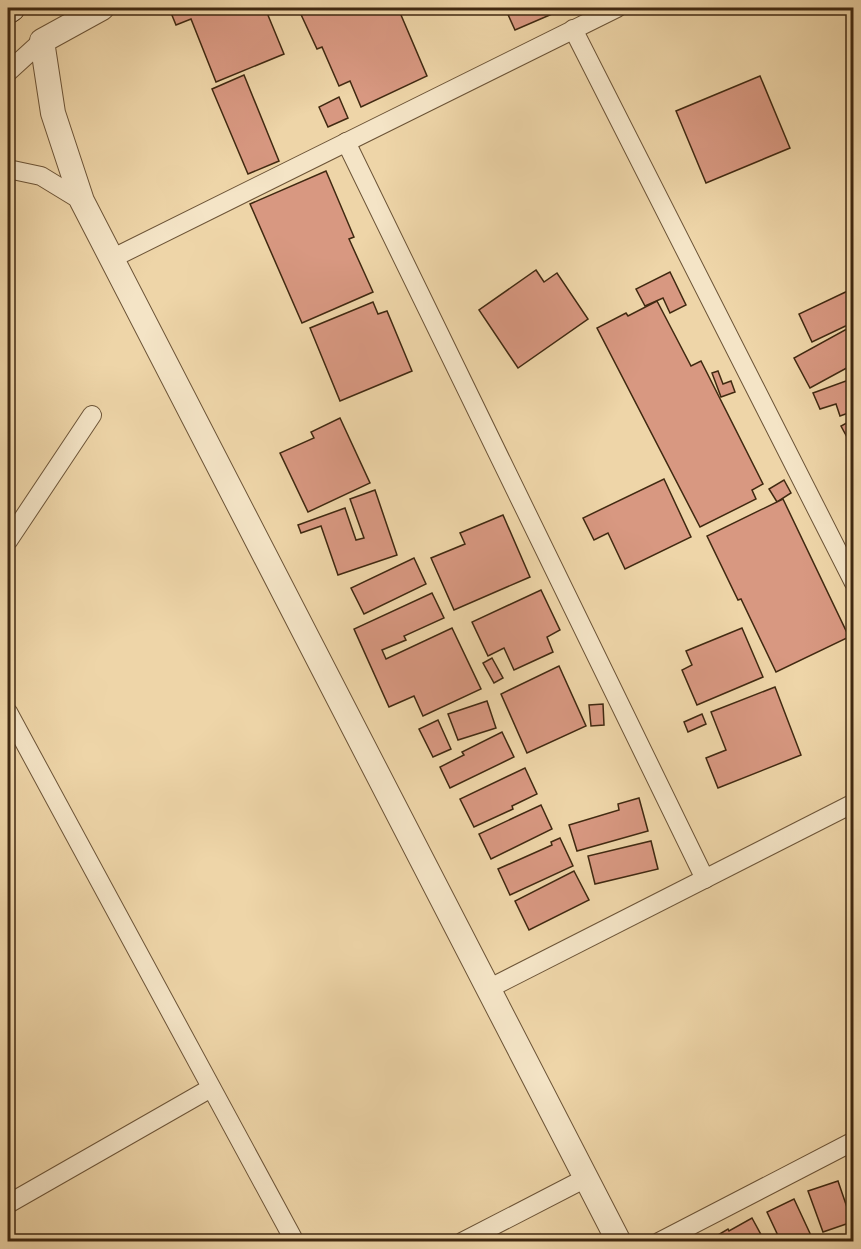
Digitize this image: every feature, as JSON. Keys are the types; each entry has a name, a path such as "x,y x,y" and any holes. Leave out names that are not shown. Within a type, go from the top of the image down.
{"street":[{"path":"8,72 42,41 102,8"},
{"path":"111,259 617,8"},
{"path":"573,29 854,583"},
{"path":"42,41 53,113 82,201 619,1242"},
{"path":"346,142 705,879"},
{"path":"8,169 41,176 82,201"},
{"path":"8,541 92,415"},
{"path":"8,712 295,1242"},
{"path":"488,989 854,803"},
{"path":"8,1204 211,1088"},
{"path":"659,1242 854,1141"},
{"path":"462,1242 586,1178"}],"building":[{"path":"169,8 265,8 284,54 216,82 191,19 176,25"},
{"path":"298,8 398,8 427,76 361,107 350,81 339,86 322,47 317,49"},
{"path":"505,8 566,8 515,30"},
{"path":"244,75 279,161 248,174 212,89"},
{"path":"760,76 790,148 706,183 676,111"},
{"path":"339,97 348,118 328,127 319,107"},
{"path":"326,171 354,237 349,239 373,292 302,323 250,204"},
{"path":"536,270 544,282 557,273 588,319 518,368 479,310"},
{"path":"670,272 686,305 670,313 663,298 645,306 636,289"},
{"path":"854,288 854,322 812,342 799,314"},
{"path":"657,301 691,366 701,361 763,484 752,490 756,499 700,527 597,328"},
{"path":"373,302 378,314 387,311 412,371 340,401 310,328"},
{"path":"854,325 854,364 810,388 794,358"},
{"path":"718,371 723,384 731,381 735,392 721,397 712,373"},
{"path":"854,378 854,411 840,416 836,404 820,409 813,393"},
{"path":"340,418 370,483 308,512 280,453 314,438 311,432"},
{"path":"854,419 854,450 841,426"},
{"path":"664,479 691,537 625,569 608,533 594,540 583,518"},
{"path":"784,480 791,493 777,502 769,489"},
{"path":"375,490 397,555 338,575 321,526 301,533 298,525 345,508 356,540 364,538 350,499"},
{"path":"783,499 849,637 776,672 741,599 738,600 707,536"},
{"path":"503,515 530,577 454,610 431,558 465,544 460,533"},
{"path":"414,558 426,584 364,614 351,588"},
{"path":"541,590 560,630 547,637 553,652 514,670 504,648 488,656 472,622"},
{"path":"432,593 444,618 404,636 406,640 382,650 386,659 452,628 481,689 423,716 414,696 389,707 354,629"},
{"path":"742,628 763,677 697,705 682,670 692,665 686,651"},
{"path":"492,658 503,678 494,683 483,663"},
{"path":"559,666 586,726 527,753 501,694"},
{"path":"775,687 801,755 718,788 706,758 726,750 711,712"},
{"path":"487,701 496,728 458,740 448,714"},
{"path":"603,704 604,725 591,726 589,705"},
{"path":"702,714 706,724 688,732 684,722"},
{"path":"438,720 451,749 433,757 419,729"},
{"path":"502,732 514,757 450,788 440,767 464,755 462,752"},
{"path":"525,768 537,794 512,806 513,809 474,827 460,799"},
{"path":"639,798 648,831 577,851 569,825 619,810 618,804"},
{"path":"541,805 552,829 491,859 479,834"},
{"path":"560,838 573,866 510,895 498,869 552,845 551,842"},
{"path":"651,841 658,869 595,884 588,856"},
{"path":"574,871 589,900 529,930 515,901"},
{"path":"838,1181 852,1222 823,1232 808,1191"},
{"path":"794,1199 814,1242 781,1242 767,1212"},
{"path":"752,1218 765,1242 706,1242 728,1229 729,1231"}]}
